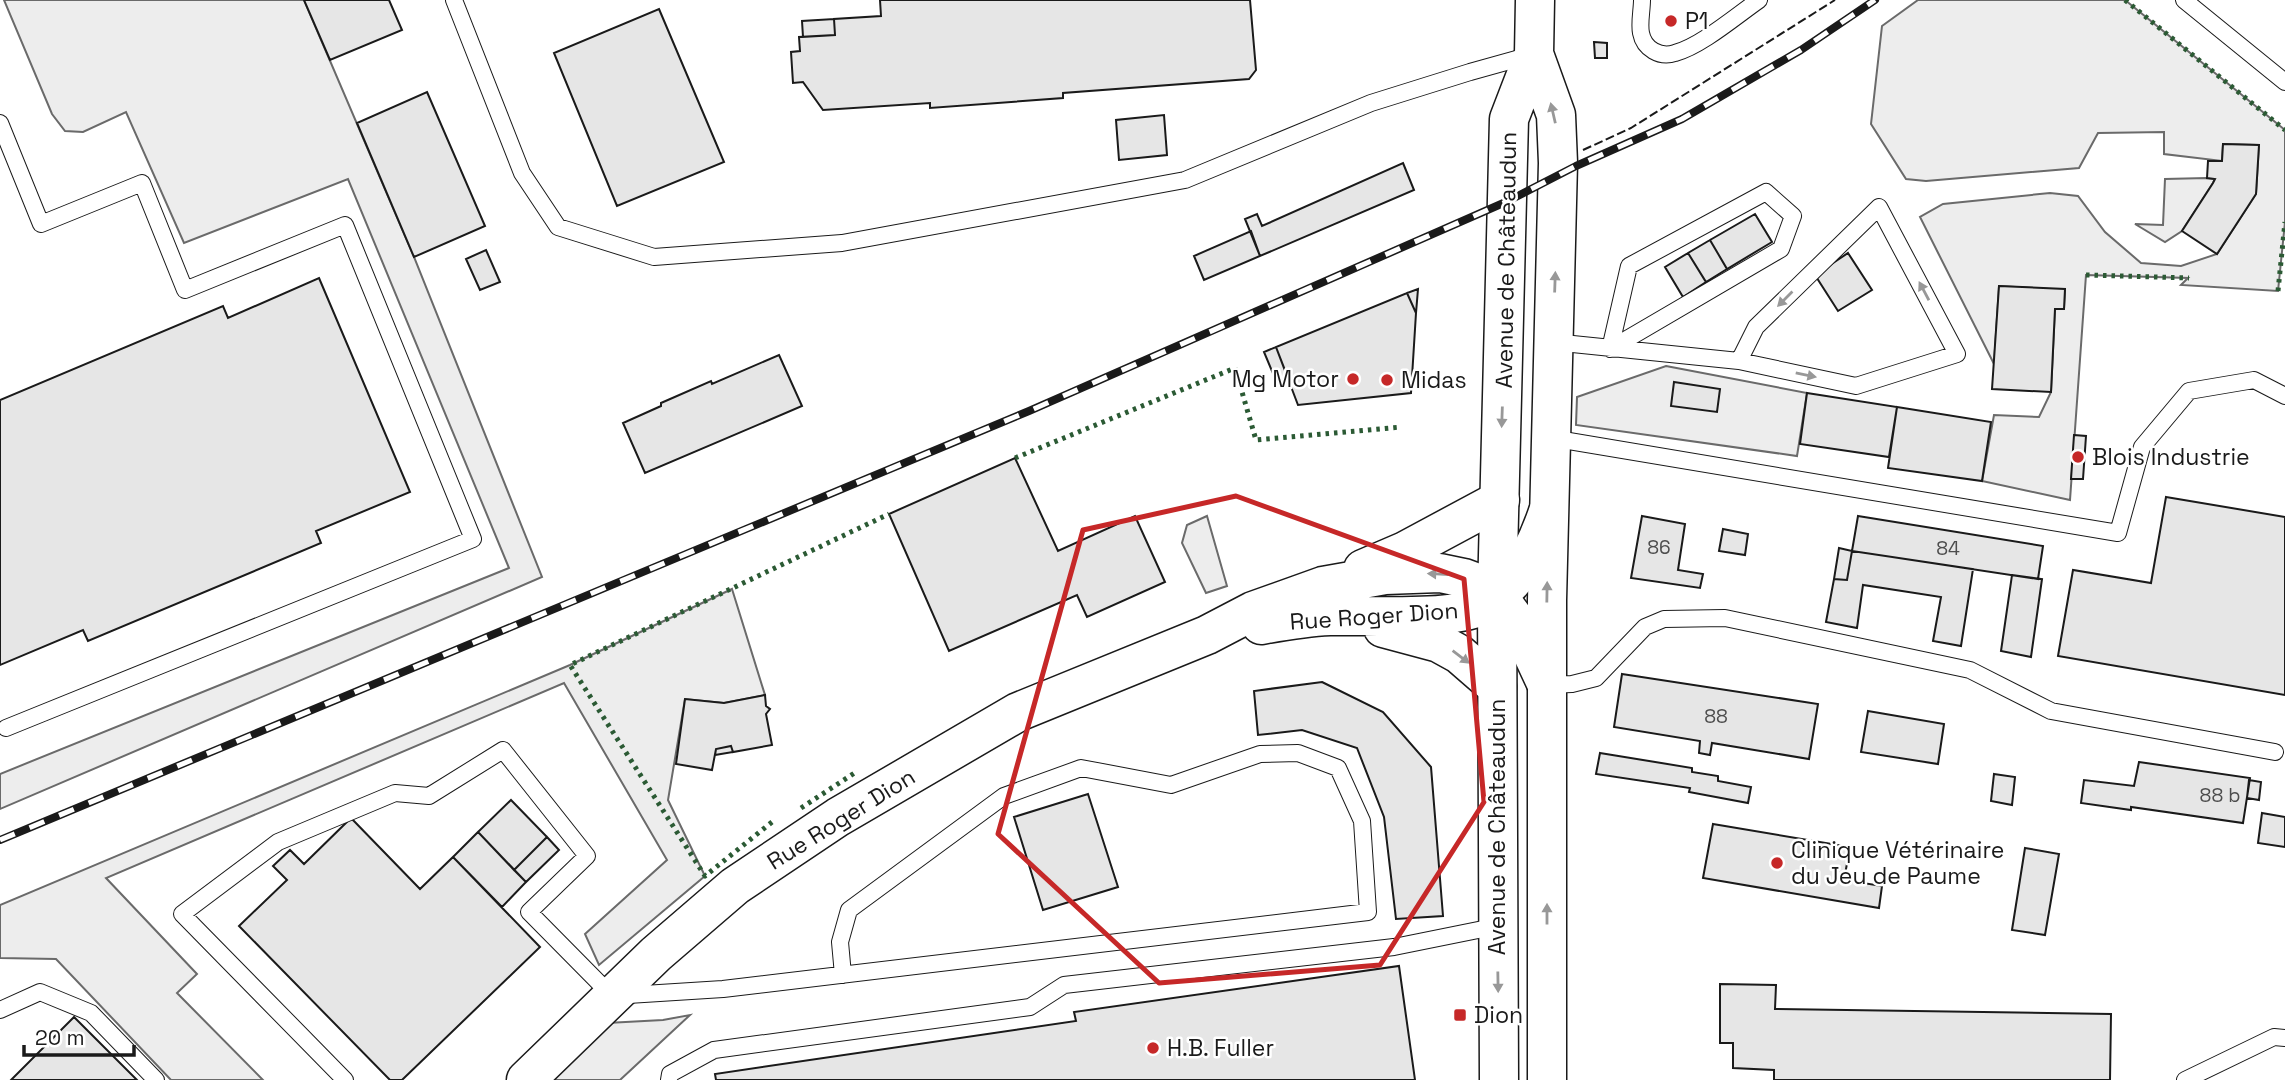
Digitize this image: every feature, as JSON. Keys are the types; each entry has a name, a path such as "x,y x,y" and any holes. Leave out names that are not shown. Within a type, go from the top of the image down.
{"main road":[{"path":"1535,0 1534,54 1556,115 1558,194 1548,512 1548,1080"},
{"name":"Avenue de Châteaudun","path":"1499,1080 1497,596 1509,119 1534,54"},
{"path":"1325,601 1405,551 1500,500"},
{"name":"Rue Roger Dion","path":"526,1080 656,954 735,886 838,817 1018,712 1207,635 1325,601 1439,614 1482,606 1497,596 1521,570 1538,543 1548,512"},
{"path":"1497,596 1519,625 1547,685"},
{"path":"1325,601 1439,643 1459,654 1497,687"}],"lane":[{"path":"454,0 522,173 558,227 654,257 842,243 1185,180 1371,103 1534,54"},
{"path":"1642,0 1641,33 1646,46 1655,52 1672,55 1688,48 1759,0"},
{"path":"2184,0 2285,82"},
{"path":"0,123 41,223 142,183 185,290 345,225 473,539 6,728"},
{"path":"1766,192 1793,216 1781,249 1610,348 1629,266 1766,192"},
{"path":"1553,342 1739,361 1856,386 1957,354 1879,206 1756,327 1739,361"},
{"path":"1551,438 2118,533 2143,447 2189,391 2254,380 2285,396"},
{"path":"1547,685 1572,684 1595,678 1645,627 1664,619 1725,618 1970,670 2051,711 2275,752"},
{"path":"345,1080 182,914 278,842 395,793 429,796 503,750 587,856 529,912 612,996 723,989 843,975 1368,912 1362,821 1338,768 1298,753 1260,754 1171,785 1081,768 1004,796 849,910 840,942 843,975"},
{"path":"669,1080 670,1074 714,1051 1030,1007 1064,985 1394,947 1497,926"},
{"path":"0,1010 40,992 90,1013 156,1080"},
{"path":"2185,1080 2274,1037 2285,1038"}],"highlighted area":[{"path":"1236,496 1464,579 1484,802 1380,965 1159,983 998,834 1083,530"}],"shaded area":[{"path":"4,0 304,0 414,257 542,577 0,809 0,774 509,568 348,179 184,243 126,112 83,132 65,131 52,114"},
{"path":"1918,0 2125,0 2285,130 2285,222 2278,291 2181,285 2188,278 2086,275 2070,500 1982,481 1994,415 2039,417 2051,392 2055,309 2064,309 2065,290 1999,286 1994,364 1920,217 1943,204 2050,193 2078,196 2105,232 2141,263 2181,266 2217,254 2256,194 2259,145 2223,144 2222,161 2164,154 2164,132 2098,133 2079,168 1926,181 1906,179 1871,124 1882,26"},
{"path":"2165,179 2215,179 2182,231 2165,242 2135,224 2163,225"},
{"path":"1666,366 1807,393 1797,456 1576,425 1577,397"},
{"path":"1207,516 1227,586 1206,593 1182,543 1187,525"},
{"path":"732,589 765,695 724,703 685,699 668,800 705,876 599,965 585,934 667,860 564,683 106,878 197,974 177,993 263,1080 171,1080 56,959 0,958 0,905 570,665"},
{"path":"690,1015 620,1080 551,1080 607,1023 663,1020"}],"building":[{"path":"304,0 389,0 402,30 330,60"},
{"path":"880,0 1250,0 1256,70 1249,79 1063,93 1063,98 930,108 930,103 823,110 803,82 793,83 791,52 800,51 799,37 835,35 834,19 881,16"},
{"path":"659,9 724,162 617,206 554,53"},
{"path":"834,19 835,35 803,37 802,21"},
{"path":"1594,42 1607,43 1607,58 1595,58"},
{"path":"427,92 485,226 414,257 357,123"},
{"path":"1164,115 1167,155 1119,160 1116,120"},
{"path":"2223,144 2259,145 2256,194 2217,254 2182,231 2215,179 2207,178 2208,161 2222,161"},
{"path":"1403,163 1414,190 1260,256 1245,219 1257,214 1262,226"},
{"path":"1755,214 1772,242 1727,269 1710,240"},
{"path":"1251,231 1260,256 1204,280 1194,256"},
{"path":"1710,240 1727,269 1706,282 1688,253"},
{"path":"486,250 500,282 480,290 466,259"},
{"path":"1688,253 1706,282 1683,297 1665,267"},
{"path":"1848,253 1872,290 1838,311 1815,275"},
{"path":"319,278 410,492 316,531 321,543 88,641 83,630 0,665 0,400 223,306 228,318"},
{"path":"1999,286 2065,289 2064,309 2055,309 2051,392 1992,389"},
{"path":"1418,289 1416,313 1407,293"},
{"path":"1407,293 1416,313 1411,393 1298,405 1276,347"},
{"path":"1276,347 1288,378 1277,383 1264,352"},
{"path":"779,355 802,406 645,473 623,423 711,381 712,384"},
{"path":"1674,382 1720,389 1717,412 1671,406"},
{"path":"1807,393 1897,407 1889,457 1800,444"},
{"path":"1897,407 1991,422 1982,481 1888,468"},
{"name":"Blois Industrie","path":"2074,435 2086,436 2083,479 2071,479"},
{"path":"1015,458 1058,551 1135,516 1165,582 1087,617 1077,595 949,651 889,514"},
{"path":"2166,497 2285,517 2285,695 2058,656 2073,570 2151,583"},
{"path":"1642,516 1685,524 1678,570 1703,574 1700,588 1631,578"},
{"path":"1858,516 2043,546 2038,579 1852,551"},
{"path":"1723,529 1748,534 1745,555 1719,551"},
{"path":"1839,548 1852,551 1847,580 1834,579"},
{"path":"1852,551 1973,569 1961,646 1933,641 1941,597 1863,585 1857,628 1826,622 1834,579 1847,580"},
{"path":"2012,575 2042,579 2031,657 2001,651"},
{"path":"1622,674 1818,704 1809,759 1712,743 1710,755 1699,753 1700,741 1614,727"},
{"path":"1322,682 1383,712 1431,767 1443,916 1396,919 1384,817 1357,748 1302,730 1258,735 1254,691"},
{"path":"765,695 766,706 770,709 766,714 772,745 733,752 731,746 716,749 712,770 676,764 685,699 724,703"},
{"path":"1868,711 1944,724 1938,764 1861,752"},
{"path":"731,746 733,752 715,755 716,749"},
{"path":"1600,753 1692,768 1692,772 1718,776 1718,781 1751,787 1748,803 1689,792 1690,788 1596,774"},
{"path":"2139,762 2250,778 2243,823 2131,807 2131,810 2081,803 2084,780 2134,786"},
{"path":"1994,774 2015,777 2012,805 1991,801"},
{"path":"2249,780 2261,782 2259,800 2247,798"},
{"path":"1088,794 1118,887 1043,910 1014,817"},
{"path":"511,800 547,837 514,870 478,832"},
{"path":"2262,813 2285,817 2285,847 2258,843"},
{"path":"351,818 420,889 453,857 540,947 402,1080 390,1080 239,926 287,880 273,866 290,850 304,864"},
{"name":"Clinique Vétérinaire du Jeu de Paume","path":"1713,824 1850,847 1844,880 1882,886 1879,908 1703,878"},
{"path":"478,832 526,882 502,907 453,857"},
{"path":"547,837 559,850 526,882 514,870"},
{"path":"2025,848 2059,854 2045,935 2012,930"},
{"name":"H.B. Fuller","path":"1399,966 1415,1080 716,1080 715,1074 1076,1021 1074,1012"},
{"path":"1720,984 1776,985 1775,1009 2111,1014 2110,1080 1774,1080 1774,1070 1733,1068 1733,1043 1720,1043"},
{"path":"74,1017 137,1080 11,1080"}],"railway":[{"path":"0,840 1029,411 1508,201 1576,166 1682,119 1801,50 1875,0"}],"hedge":[{"path":"2125,0 2285,130"},
{"path":"2278,291 2285,222"},
{"path":"2086,275 2189,278"},
{"path":"1015,458 1235,368 1256,440 1401,427"},
{"path":"772,822 705,876 570,665 889,514"},
{"path":"801,808 856,772"}],"fence":[{"path":"1583,150 1631,128 1835,0"}],"place":[{"name":"P1","path":"1671,21"},
{"name":"Mg Motor","path":"1353,379"},
{"name":"Midas","path":"1387,380"},
{"name":"Blois Industrie","path":"2078,457"},
{"name":"Clinique Vétérinaire du Jeu de Paume","path":"1777,863"},
{"name":"Dion","path":"1460,1015"},
{"name":"H.B. Fuller","path":"1153,1048"}]}
